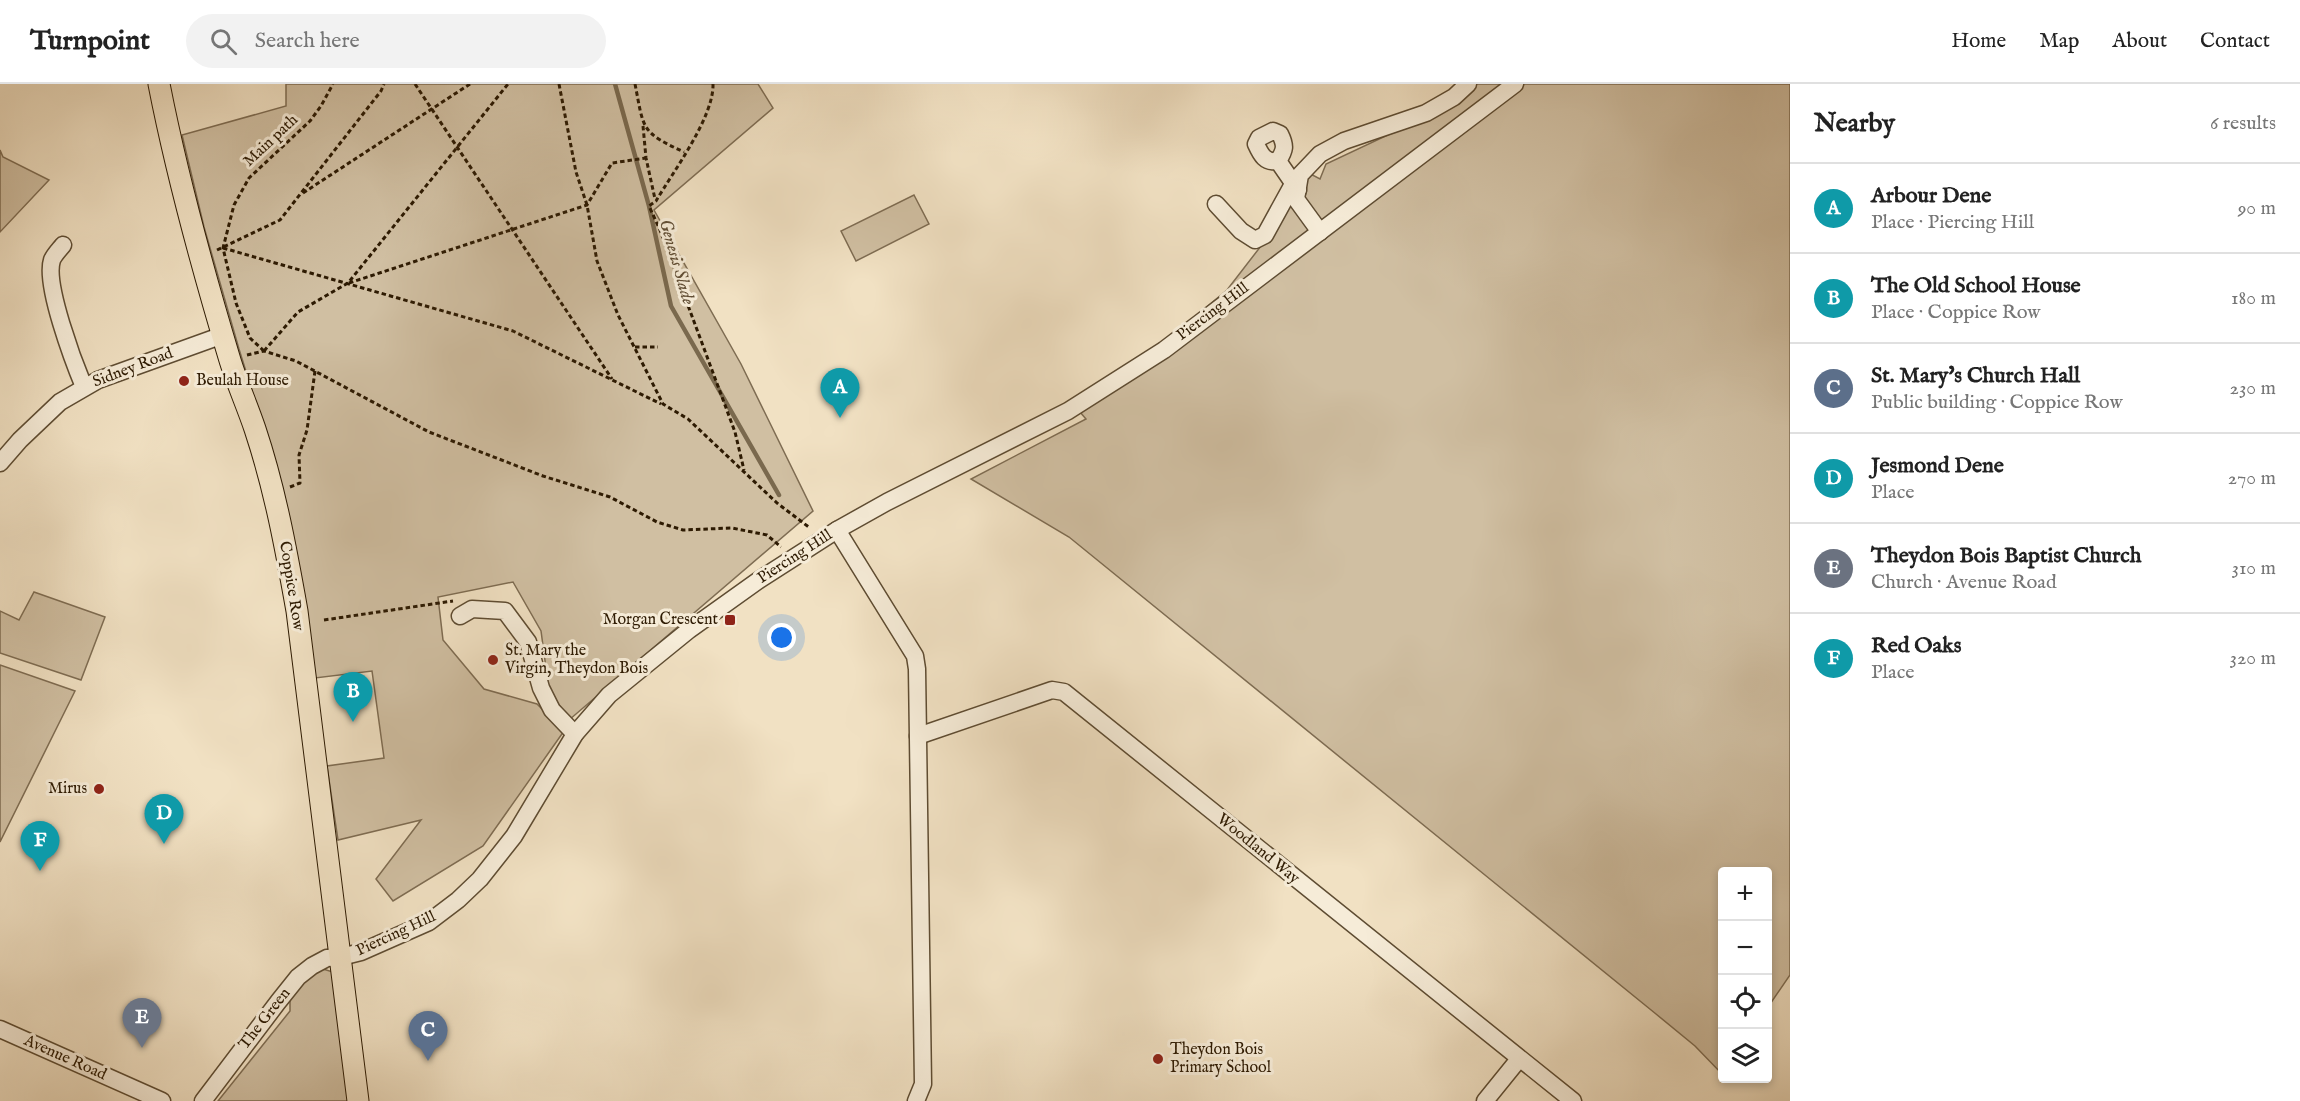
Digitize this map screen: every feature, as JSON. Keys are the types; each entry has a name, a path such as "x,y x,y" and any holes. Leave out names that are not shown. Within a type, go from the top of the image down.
{"main road":[{"name":"Coppice Row","path":"159,84 199,257 222,335 274,492 297,610 358,1101"}],"street":[{"path":"1216,204 1241,231 1255,240 1264,236 1300,175 1320,154 1344,141 1426,113 1454,97 1468,84"},
{"name":"Piercing Hill","path":"340,957 381,944 429,922 458,900 480,879 514,836 575,735 609,695 689,630 759,580 812,538 837,531 887,502 1068,411 1164,350 1515,84"},
{"path":"1278,161 1295,187 1296,199 1320,232"},
{"path":"63,245 52,261 53,292 75,366 84,387"},
{"name":"Sidney Road","path":"0,463 41,419 60,402 84,387 222,335"},
{"path":"837,531 915,656 917,669 922,1084 916,1101"},
{"path":"461,608 505,611 528,642 541,688 552,710 575,735"},
{"name":"Woodland Way","path":"918,736 1052,690 1064,692 1573,1101"},
{"name":"The Green","path":"203,1101 298,977 327,958 340,957"},
{"name":"Avenue Road","path":"0,1029 162,1101"},
{"path":"1485,1101 1520,1059"}],"path":[{"name":"Main path","path":"264,351 250,338 239,312 224,248 234,205 249,178 310,121 333,84"},
{"path":"224,248 280,220 381,91 384,84"},
{"path":"415,84 613,380"},
{"path":"300,196 470,84"},
{"path":"348,284 508,84"},
{"path":"559,84 576,172 587,205 597,261 618,315 663,404"},
{"path":"636,84 646,158 656,201"},
{"path":"713,84 707,114 656,201 649,206 735,432 745,472"},
{"path":"643,124 656,139 684,152"},
{"path":"646,158 612,163 587,205 348,284 298,312 264,351 296,361 429,432 543,476 610,497 657,522 683,530 732,528 767,535 789,554"},
{"path":"224,248 513,331 663,404 688,418 777,503 808,525 812,538"},
{"path":"635,347 658,347"},
{"path":"274,492 300,483 299,455 308,430 315,371"},
{"path":"808,525 812,538"},
{"path":"324,620 461,608"}],"shaded area":[{"path":"286,84 758,84 773,108 654,210 741,364 813,511 569,720 549,690 541,631 513,582 438,597 443,640 484,689 537,704 564,731 483,846 393,901 376,879 421,820 338,840 327,766 384,758 372,671 315,678 281,484 204,227 182,135 286,106"},
{"path":"1475,84 1790,84 1790,975 1772,1001 1772,867 1718,867 1718,1070 1695,1046 1069,537 971,479 1086,419 1080,412 1227,290 1281,220 1303,170 1320,179 1326,164 1458,102"},
{"path":"0,150 3,157 49,180 0,232"},
{"path":"914,195 929,224 856,261 841,231"},
{"path":"34,592 105,617 81,680 0,653 0,611 19,620"},
{"path":"0,665 75,691 0,842"},
{"path":"323,969 333,972 348,1101 218,1101 290,1011 290,999 308,977"}],"waterway":[{"name":"Genesis Slade","path":"615,84 649,206 671,306 779,495"}],"place":[{"name":"Beulah House","path":"184,381"},
{"name":"Arbour Dene","path":"840,418"},
{"name":"Morgan Crescent","path":"730,620"},
{"name":"St. Mary the Virgin, Theydon Bois","path":"493,660"},
{"name":"The Old School House","path":"353,722"},
{"name":"Mirus","path":"99,789"},
{"name":"Jesmond Dene","path":"164,844"},
{"name":"Red Oaks","path":"40,871"},
{"name":"Theydon Bois Baptist Church","path":"142,1048"},
{"name":"Theydon Bois Primary School","path":"1158,1059"},
{"name":"St. Mary's Church Hall","path":"428,1061"}]}
